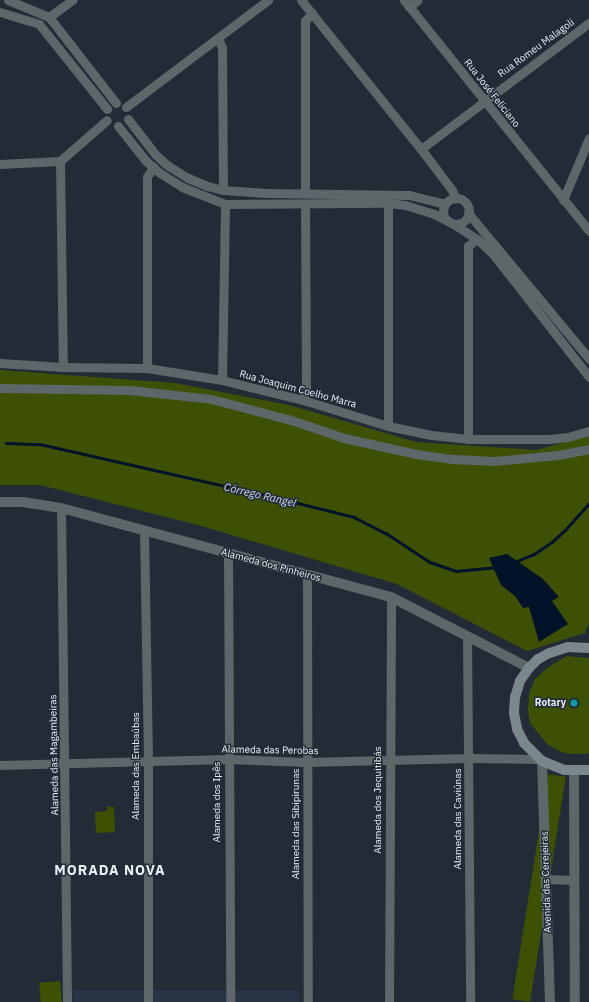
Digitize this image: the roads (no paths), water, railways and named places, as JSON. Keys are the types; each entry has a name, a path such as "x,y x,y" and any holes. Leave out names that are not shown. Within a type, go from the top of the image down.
{"main road":[{"path":"589,648 568,647 549,653 529,668 520,681 515,697 514,713 517,729 524,743 541,760 555,768 574,772 589,770"}],"street":[{"path":"8,0 50,17 116,103 126,107"},
{"path":"50,17 72,0"},
{"path":"126,107 268,0"},
{"path":"301,0 421,149 452,190 455,198"},
{"path":"407,3 418,0"},
{"name":"Rua José Feliciano","path":"407,3 589,231"},
{"path":"0,12 39,24 107,109 107,120 110,124 118,126 153,167 182,188 225,204 388,203 405,205 434,214 450,222 477,239 492,254 589,377"},
{"path":"305,193 305,21 312,13"},
{"name":"Rua Romeu Malagoli","path":"421,149 484,100 589,23"},
{"path":"57,45 66,38"},
{"path":"218,38 222,48 223,190"},
{"path":"107,109 116,103"},
{"path":"126,107 128,119 155,154 167,165 188,178 207,186 223,190 266,193 409,195 444,204 455,198 463,200 466,203 468,213 589,359"},
{"path":"118,126 122,125 128,119"},
{"path":"0,164 60,162 107,120"},
{"path":"563,200 589,138"},
{"path":"60,162 63,367"},
{"path":"147,368 147,177 153,167"},
{"path":"388,203 388,426"},
{"path":"222,380 225,204"},
{"path":"303,400 306,388 305,204"},
{"path":"444,204 443,213 450,222"},
{"path":"450,222 461,222 468,213"},
{"path":"468,439 468,246 477,239"},
{"name":"Rua Joaquim Coelho Marra","path":"0,363 63,367 147,368 222,380 303,400 388,426 431,435 468,439 549,439 589,431"},
{"path":"0,388 130,390 211,399 291,420 344,438 416,454 453,459 494,461 558,456 589,449"},
{"path":"574,435 572,445 576,452"},
{"name":"Alameda dos Pinheiros","path":"0,502 23,502 60,508 391,597 529,668"},
{"name":"Alameda das Magambeiras","path":"60,508 68,1002"},
{"name":"Alameda das Embaúbas","path":"144,530 148,760 148,1002"},
{"name":"Alameda dos Ipês","path":"228,553 230,1002"},
{"name":"Alameda das Sibipirunas","path":"307,574 306,762 308,1002"},
{"name":"Alameda dos Jequitibás","path":"389,1002 391,597"},
{"name":"Alameda das Caviúnas","path":"467,636 470,1002"},
{"name":"Alameda das Perobas","path":"0,765 228,759 306,762 468,758 541,760"},
{"name":"Avenida das Cerejeiras","path":"541,760 550,1002"},
{"path":"574,772 575,1002"},
{"path":"546,879 574,880"}],"waterway":[{"name":"Córrego Rangel","path":"6,443 40,444 354,517 386,533 430,562 456,571 497,567"},
{"path":"515,562 534,554 552,542 589,503"}],"place":[{"name":"Rotary","path":"574,703"}],"district":[{"name":"MORADA NOVA","path":"110,870"}]}
